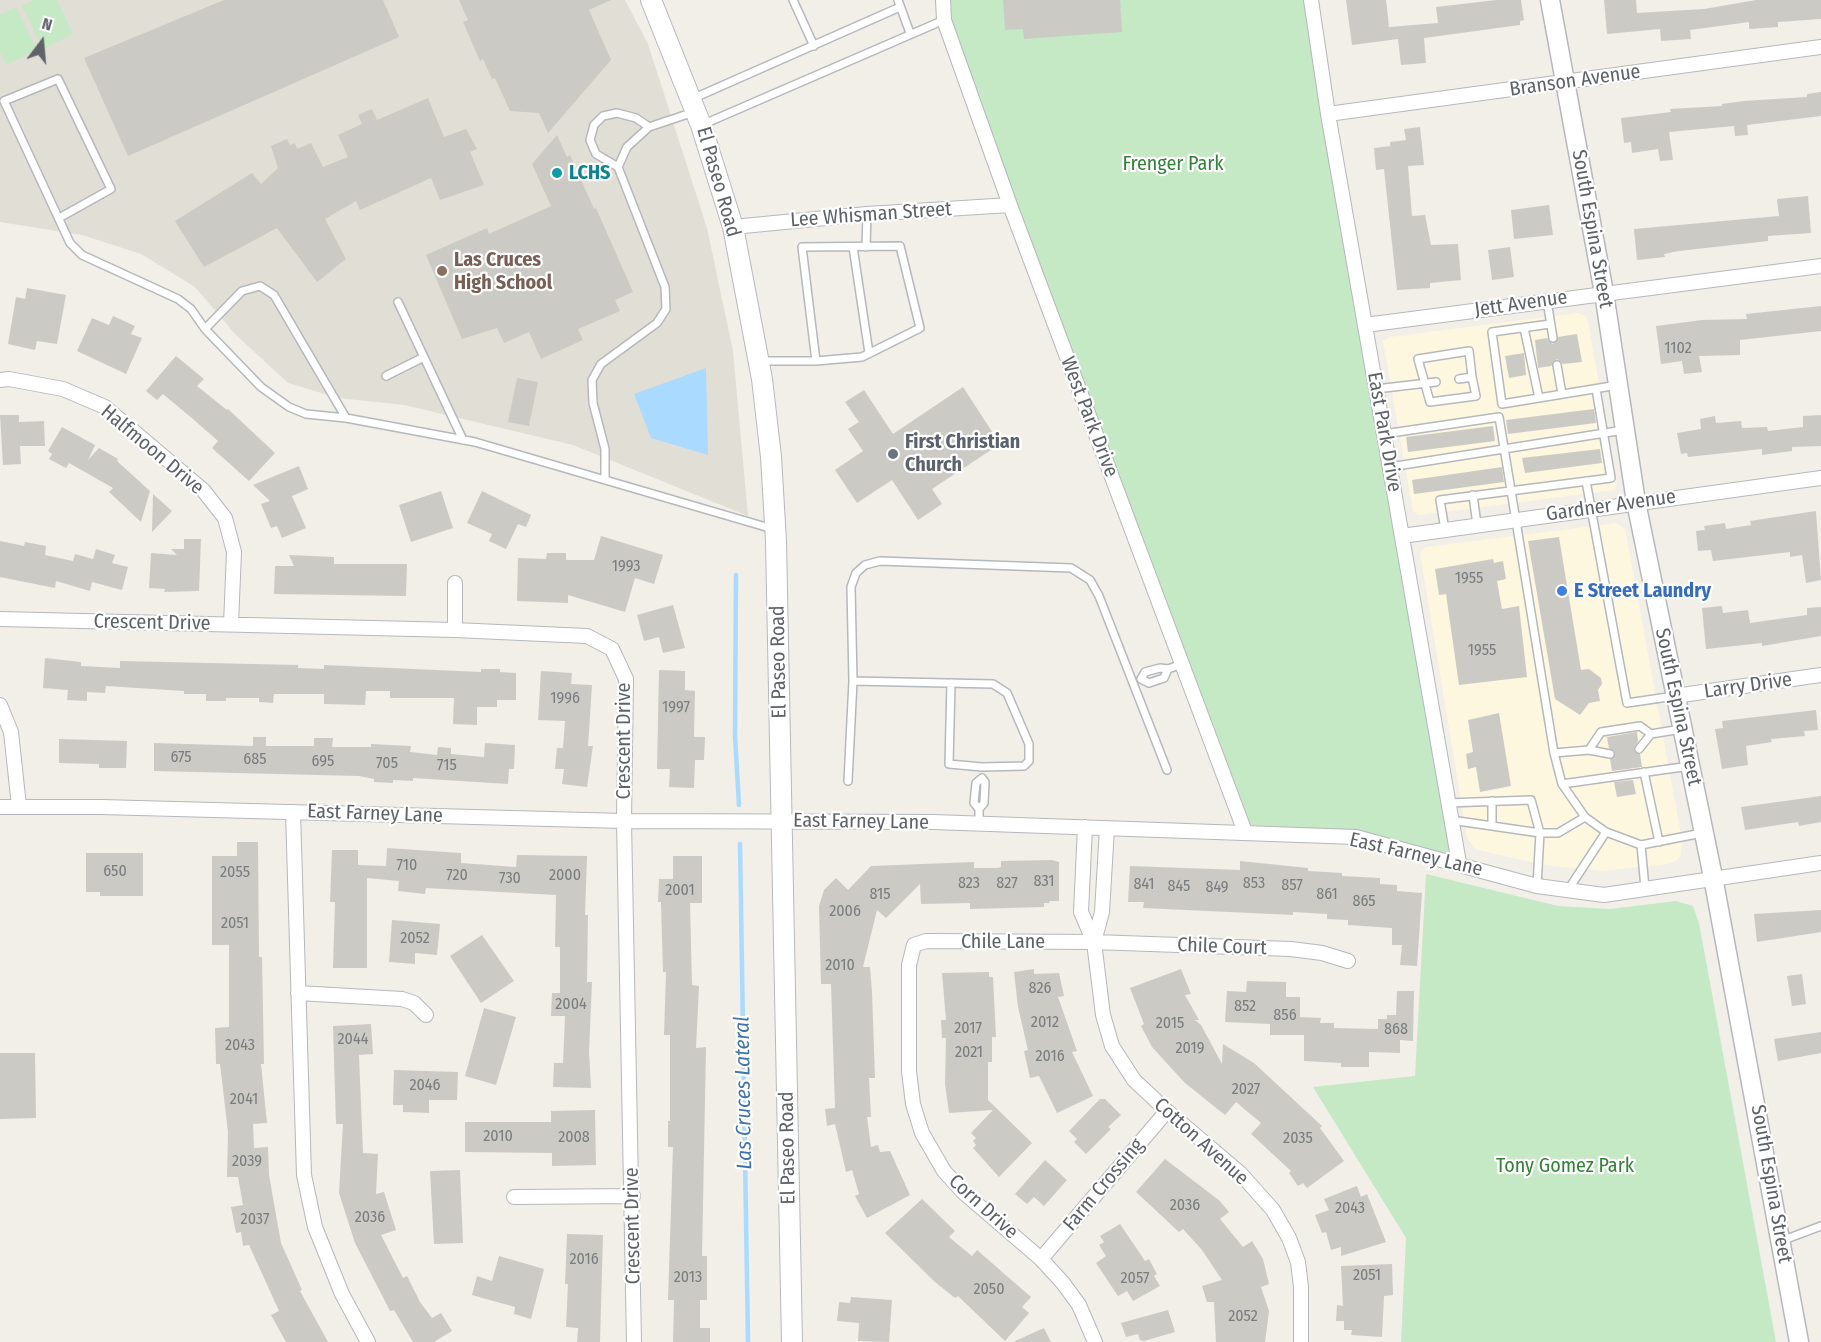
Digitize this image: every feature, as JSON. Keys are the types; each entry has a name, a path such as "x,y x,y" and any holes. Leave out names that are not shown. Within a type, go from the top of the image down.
{"main road":[{"name":"El Paseo Road","path":"651,0 697,112 733,227 758,361 771,457 782,821 792,1342"}],"street":[{"name":"West Park Drive","path":"943,0 944,20 1010,205 1245,832"},
{"name":"East Park Drive","path":"1311,0 1328,114 1459,863"},
{"name":"South Espina Street","path":"1550,0 1604,293 1636,502 1713,877 1799,1342"},
{"name":"Branson Avenue","path":"1328,114 1821,47"},
{"name":"Lee Whisman Street","path":"733,227 867,214 1010,205"},
{"name":"Jett Avenue","path":"1365,325 1821,266"},
{"name":"Halfmoon Drive","path":"0,380 9,379 63,388 105,407 203,490 225,518 234,552 231,624"},
{"name":"Gardner Avenue","path":"1402,536 1591,508 1821,478"},
{"path":"454,630 455,583"},
{"name":"Crescent Drive","path":"0,620 454,630 586,636 612,649 626,680 624,821 633,1196 634,1342"},
{"name":"Larry Drive","path":"1675,696 1821,675"},
{"path":"0,705 11,732 19,806"},
{"name":"East Farney Lane","path":"0,807 624,821 979,824 1356,837 1459,863 1537,886 1604,895 1713,877 1821,863"},
{"path":"293,812 304,1175 315,1227 342,1294 368,1342"},
{"name":"Cotton Avenue","path":"1085,827 1081,912 1094,942 1103,1015 1112,1046 1134,1080 1240,1173 1273,1209 1298,1262 1301,1287 1301,1342"},
{"name":"Cotton Avenue","path":"1094,942 1102,912 1107,828"},
{"name":"Chile Lane","path":"914,945 926,941 1094,942"},
{"name":"Chile Court","path":"1094,942 1292,949 1322,953 1348,961"},
{"name":"Corn Drive","path":"914,945 909,965 909,1071 913,1104 922,1132 944,1171 963,1192 1041,1258 1079,1305 1095,1342"},
{"path":"298,993 402,999 414,1003 426,1015"},
{"name":"Farm Crossing","path":"1041,1258 1167,1111"},
{"path":"514,1197 633,1196"}],"lane":[{"path":"793,0 814,46"},
{"path":"697,112 814,46 899,3 910,33"},
{"path":"618,167 627,147 649,127 697,112 944,20"},
{"path":"4,101 58,79 111,189 59,218"},
{"path":"0,93 70,243 82,255 178,299 191,309 205,329 261,387 289,407 306,414 346,418 463,440 605,479 775,530"},
{"path":"605,479 605,449 593,403 592,380 602,364 657,323 666,309 665,286 618,167 596,154 590,140 594,125 603,116 617,113 636,118 649,127"},
{"path":"866,247 867,214"},
{"path":"758,361 816,361 861,357 920,328 900,246 802,247 816,361"},
{"path":"853,247 869,353"},
{"path":"205,329 242,291 260,286 274,295 346,418"},
{"path":"1547,301 1553,338"},
{"path":"398,302 463,440"},
{"path":"1550,324 1492,332 1502,404 1499,417 1554,753 1562,784 1585,817 1606,832 1641,845 1704,833"},
{"path":"1524,328 1539,398"},
{"path":"1469,351 1473,377 1476,396 1430,402 1418,360 1469,351"},
{"path":"386,376 424,357"},
{"path":"1557,365 1562,394"},
{"path":"1459,379 1473,377"},
{"path":"1376,389 1436,382"},
{"path":"1502,404 1618,385"},
{"path":"1445,530 1440,500 1611,478 1596,389"},
{"path":"1384,434 1499,417"},
{"path":"1390,467 1625,430"},
{"path":"1586,481 1627,703 1675,696"},
{"path":"1473,495 1478,525"},
{"path":"848,781 853,681 851,587 856,573 865,565 880,561 1071,568 1090,580 1099,596 1167,770"},
{"path":"1133,682 1141,679 1146,672 1160,668 1168,669 1182,664"},
{"path":"1141,679 1149,683 1164,678 1168,669"},
{"path":"853,681 951,683 993,684 1007,693 1029,744 1030,756 1024,766 982,767 949,764 951,683"},
{"path":"1588,750 1601,732 1640,726 1651,734"},
{"path":"1639,749 1651,734 1681,729"},
{"path":"1554,753 1588,750 1610,754"},
{"path":"1562,784 1690,766"},
{"path":"979,824 979,808 984,803 985,782 982,778 982,767"},
{"path":"1644,772 1659,842"},
{"path":"1448,803 1531,800 1540,833 1537,886"},
{"path":"1492,801 1492,826"},
{"path":"1451,820 1540,833 1558,833 1585,817"},
{"path":"1568,890 1606,832"},
{"path":"1641,845 1645,888"},
{"path":"1781,1241 1821,1226"}],"shaded area":[{"name":"Las Cruces High School","path":"0,0 625,0 648,44 707,228 733,351 748,516 573,445 404,405 338,398 288,383 235,334 195,287 141,254 82,235 0,222"},
{"path":"1578,313 1587,317 1617,484 1615,490 1419,515 1413,511 1383,341 1390,337"},
{"path":"1617,523 1625,529 1682,840 1681,855 1678,860 1667,864 1602,871 1545,865 1474,848 1467,837 1420,553 1426,547"}],"green space":[{"path":"34,0 57,0 73,34 43,49 22,6"},
{"name":"Frenger Park","path":"943,0 1313,0 1459,863 1356,837 1245,832 944,20"},
{"path":"16,7 37,50 6,65 0,52 0,15"},
{"name":"Tony Gomez Park","path":"1426,874 1558,906 1610,909 1676,901 1693,906 1699,923 1776,1342 1401,1342 1406,1238 1313,1087 1415,1076"}],"water":[{"path":"706,368 708,455 651,438 634,394"}],"building":[{"path":"224,0 383,0 399,37 128,156 84,58"},
{"path":"459,0 611,0 589,10 611,60 548,133 539,113 510,111 495,78 492,79 483,59 480,61 463,22 468,20"},
{"path":"1003,0 1120,0 1122,32 1024,39 1023,29 1005,30"},
{"path":"1346,0 1386,0 1389,27 1438,23 1436,7 1496,0 1521,0 1524,20 1520,21 1520,25 1424,38 1426,63 1401,65 1398,39 1352,45"},
{"path":"1604,0 1636,0 1637,13 1704,9 1756,0 1821,0 1821,19 1778,22 1778,27 1749,29 1749,22 1690,30 1691,39 1661,41 1660,29 1607,34"},
{"path":"1821,92 1821,116 1747,125 1748,135 1735,136 1734,126 1669,132 1673,160 1660,161 1658,149 1632,153 1631,142 1624,143 1621,118 1671,112 1670,109 1807,97 1807,94"},
{"path":"428,98 444,137 466,129 477,149 470,152 484,185 440,200 431,178 360,210 356,201 325,219 346,259 317,282 277,228 204,267 175,221 252,173 261,184 278,168 271,146 287,139 290,145 295,143 297,149 311,143 323,167 348,157 338,135 362,124 358,115 372,109 377,120"},
{"path":"1420,127 1424,165 1408,166 1412,216 1425,215 1431,245 1458,244 1461,280 1430,283 1430,288 1397,290 1384,169 1376,170 1374,148 1390,146 1390,142 1406,140 1404,129"},
{"name":"LCHS","path":"557,135 567,157 570,155 594,209 596,208 633,292 615,300 620,311 578,329 583,340 541,359 529,332 504,343 497,328 462,339 426,255 487,228 489,234 551,206 532,164"},
{"path":"1808,196 1811,233 1768,236 1768,241 1679,251 1664,254 1665,257 1637,260 1634,229 1779,216 1777,199"},
{"path":"1549,205 1553,235 1514,239 1511,210"},
{"path":"1510,247 1514,277 1492,280 1488,250"},
{"path":"27,288 66,295 57,344 37,341 35,350 8,344 16,297 25,299"},
{"path":"1821,306 1821,331 1740,340 1740,355 1699,356 1702,372 1684,374 1682,361 1661,364 1656,326 1702,320 1747,319 1746,314"},
{"path":"113,316 135,326 131,334 142,338 126,374 77,351 92,318 109,325"},
{"path":"1577,334 1582,362 1563,364 1557,359 1551,366 1538,368 1535,340 1547,338 1553,344 1558,337"},
{"path":"1524,353 1526,375 1509,378 1505,356"},
{"path":"176,356 204,379 197,386 228,409 275,453 249,481 212,448 218,441 193,419 163,394 157,400 146,391"},
{"path":"517,378 538,382 529,426 508,422"},
{"name":"First Christian Church","path":"963,387 1000,444 932,489 942,504 918,520 892,480 857,503 835,470 863,451 848,429 859,422 845,402 864,390 893,434"},
{"path":"1594,409 1596,423 1508,434 1506,420"},
{"path":"0,415 19,415 19,422 44,421 45,446 20,446 21,464 3,465"},
{"path":"1821,415 1821,446 1792,447 1792,451 1762,455 1762,449 1688,457 1687,453 1681,454 1677,433 1701,429 1700,419 1715,416 1716,423 1741,421 1742,428 1767,427 1768,431 1803,427 1803,416"},
{"path":"1493,426 1495,441 1408,452 1406,437"},
{"path":"62,427 95,445 88,460 99,448 118,459 117,461 150,491 141,522 109,492 113,488 69,463 66,468 49,459 52,454 48,451"},
{"path":"1600,449 1602,463 1525,473 1522,458"},
{"path":"299,466 308,489 292,496 306,528 282,538 277,526 271,528 261,504 270,501 253,485"},
{"path":"1502,467 1504,482 1414,494 1412,480"},
{"path":"441,491 453,528 411,542 399,505"},
{"path":"482,491 531,515 526,527 518,524 506,549 489,541 492,534 467,523"},
{"path":"153,494 172,511 152,532"},
{"path":"1816,511 1821,580 1806,583 1802,555 1790,557 1790,552 1713,561 1711,550 1698,551 1696,531 1705,530 1704,526 1725,523 1726,529 1751,525 1750,521"},
{"path":"601,536 663,555 654,584 635,578 625,612 568,595 568,603 517,601 518,558 546,559 547,553 566,553 566,560 594,560"},
{"path":"1559,537 1581,670 1589,669 1601,678 1602,684 1598,690 1600,701 1589,703 1580,715 1555,699 1528,541"},
{"path":"184,539 201,539 199,591 164,592 165,589 149,588 151,553 177,555 171,549 184,549"},
{"path":"0,541 24,546 25,542 46,546 45,555 73,561 75,554 93,559 96,549 115,555 112,563 128,567 122,590 92,582 90,591 56,581 55,588 0,577"},
{"path":"289,555 334,557 334,564 407,564 406,596 274,594 275,566 294,566"},
{"path":"1493,559 1494,563 1503,561 1506,579 1497,581 1502,609 1519,606 1527,677 1459,685 1446,594 1439,595 1435,569"},
{"path":"673,605 685,648 663,653 659,637 644,641 637,615"},
{"path":"1722,606 1723,613 1748,610 1750,623 1807,615 1807,608 1821,607 1821,636 1762,646 1762,643 1706,649 1702,608"},
{"path":"45,658 81,662 81,666 120,668 120,661 298,665 298,668 324,669 324,665 481,672 481,669 500,669 500,672 516,673 516,700 497,700 497,707 477,707 477,725 453,724 454,698 390,698 390,691 366,691 365,705 324,704 324,694 274,694 273,703 259,702 259,698 226,698 226,701 206,701 206,694 106,686 105,693 87,692 87,701 67,700 68,690 43,688"},
{"path":"659,670 685,671 685,690 695,691 694,737 705,737 704,760 695,760 694,788 669,787 670,769 657,769"},
{"path":"541,671 572,673 571,684 592,685 588,746 593,746 587,787 562,784 564,769 555,769 557,748 563,748 565,721 538,720"},
{"path":"1816,710 1818,730 1804,731 1805,736 1771,739 1772,742 1746,746 1748,765 1722,769 1715,729 1723,728 1722,721"},
{"path":"1499,713 1511,786 1480,792 1476,767 1468,769 1466,754 1473,752 1468,720"},
{"path":"1637,732 1638,741 1634,750 1640,754 1642,767 1612,771 1610,759 1615,753 1609,748 1607,737"},
{"path":"253,737 266,737 266,746 314,746 314,738 333,738 332,747 371,747 371,744 411,746 410,752 437,755 438,747 451,748 451,754 484,757 485,743 515,745 514,769 509,769 508,784 413,778 413,781 393,780 393,783 374,782 374,779 359,776 154,771 154,743 253,746"},
{"path":"59,739 127,741 126,768 99,768 99,764 59,763"},
{"path":"1633,780 1636,794 1617,797 1614,782"},
{"path":"1821,796 1821,822 1799,826 1798,822 1745,830 1741,807"},
{"path":"237,842 258,842 259,957 262,957 264,1064 261,1064 267,1123 253,1124 254,1148 268,1147 269,1175 281,1243 302,1290 300,1291 328,1342 286,1342 271,1315 279,1311 249,1245 243,1246 241,1232 236,1233 231,1207 243,1205 238,1177 227,1177 228,1132 220,1064 216,1064 215,1028 229,1027 229,945 212,945 212,856 237,856"},
{"path":"387,848 461,853 461,863 516,867 517,855 587,856 585,915 588,915 587,982 592,982 589,1052 591,1088 553,1087 554,1063 563,1063 565,1016 551,1016 552,993 560,993 560,947 555,947 556,895 426,888 425,894 398,891 399,881 367,878 367,968 333,968 335,902 330,902 332,850 358,850 358,865 386,866"},
{"path":"86,853 143,853 143,896 100,896 100,892 86,892"},
{"path":"673,856 702,856 702,903 690,903 692,985 699,986 696,1048 706,1047 702,1256 707,1256 707,1300 700,1300 700,1328 710,1328 710,1342 673,1342 674,1300 668,1300 673,1147 668,1147 670,1035 664,1035 666,972 663,972 661,902 658,902 659,879 673,879"},
{"path":"1052,860 1059,862 1059,901 1044,903 1044,907 970,909 970,903 921,904 920,884 886,918 877,910 863,967 870,967 875,1078 869,1078 871,1117 867,1117 871,1147 878,1145 880,1152 890,1151 910,1195 867,1218 855,1196 859,1194 852,1170 846,1172 835,1124 827,1126 825,1109 835,1108 831,984 821,984 819,906 824,890 836,878 848,890 871,866 974,862 974,868 998,868 1001,867 1001,861"},
{"path":"1240,861 1308,868 1308,871 1342,873 1342,876 1380,878 1380,884 1397,885 1397,891 1422,893 1417,966 1400,965 1402,945 1392,945 1392,928 1348,925 1348,920 1327,919 1327,914 1293,912 1293,915 1143,908 1144,902 1128,902 1130,866 1240,870"},
{"path":"1821,910 1821,932 1757,942 1754,914"},
{"path":"392,920 440,924 437,955 415,953 415,964 389,962"},
{"path":"482,935 514,981 481,1003 450,956"},
{"path":"1034,969 1034,974 1059,973 1064,996 1058,997 1077,1051 1072,1052 1093,1096 1057,1113 1039,1076 1030,1078 1024,1051 1028,1050 1018,1007 1014,972"},
{"path":"1181,969 1191,994 1185,995 1199,1020 1195,1020 1201,1025 1222,1064 1223,1044 1254,1063 1322,1126 1320,1128 1344,1161 1307,1188 1303,1183 1298,1186 1289,1173 1291,1171 1251,1134 1261,1123 1236,1102 1225,1115 1185,1083 1152,1047 1141,1026 1144,1024 1130,988"},
{"path":"989,972 989,977 993,977 996,1037 992,1037 992,1062 988,1062 988,1100 1032,1143 999,1177 973,1148 976,1145 973,1141 976,1138 971,1133 993,1110 949,1113 945,1084 946,1038 942,1038 941,1020 946,1020 942,973"},
{"path":"1802,974 1806,1004 1792,1006 1787,976"},
{"path":"1247,981 1286,982 1286,997 1300,997 1300,1017 1321,1018 1320,1023 1334,1023 1334,1028 1378,1029 1378,1019 1387,1019 1387,1015 1396,1015 1397,991 1414,991 1413,1041 1400,1040 1400,1053 1369,1052 1369,1067 1341,1067 1341,1063 1304,1061 1304,1035 1270,1035 1270,1024 1225,1022 1227,991 1246,992"},
{"path":"484,1008 516,1017 496,1085 465,1076"},
{"path":"371,1024 373,1054 359,1055 363,1153 378,1154 376,1194 384,1192 396,1230 381,1235 403,1278 407,1276 420,1302 432,1318 441,1313 452,1331 434,1342 413,1342 394,1310 390,1311 355,1243 339,1193 343,1124 336,1124 333,1026"},
{"path":"1821,1032 1821,1053 1778,1061 1774,1039"},
{"path":"0,1053 35,1053 36,1118 0,1119"},
{"path":"394,1070 458,1072 457,1100 429,1100 429,1113 403,1112 403,1105 393,1105"},
{"path":"1100,1099 1105,1099 1121,1115 1108,1127 1111,1129 1086,1154 1074,1142 1077,1139 1069,1131"},
{"path":"595,1110 596,1165 552,1166 552,1153 465,1152 465,1122 551,1122 551,1111"},
{"path":"1165,1159 1220,1201 1229,1212 1220,1219 1243,1247 1252,1241 1263,1259 1269,1284 1261,1287 1269,1311 1265,1342 1216,1342 1214,1302 1207,1302 1202,1286 1222,1280 1202,1250 1183,1229 1179,1232 1136,1192"},
{"path":"1045,1160 1067,1180 1044,1206 1034,1197 1027,1204 1015,1194"},
{"path":"460,1170 463,1243 434,1244 430,1171"},
{"path":"1357,1186 1361,1197 1367,1194 1386,1242 1341,1256 1341,1247 1331,1250 1326,1232 1322,1233 1315,1215 1329,1210 1324,1199"},
{"path":"922,1199 955,1231 949,1237 972,1256 977,1250 1031,1297 1022,1307 1029,1313 1005,1341 958,1296 955,1298 935,1282 885,1233"},
{"path":"1120,1224 1145,1261 1149,1259 1160,1286 1133,1301 1127,1291 1118,1296 1096,1263 1106,1256 1099,1245 1104,1242 1100,1236"},
{"path":"567,1234 603,1235 600,1342 577,1342 578,1328 566,1327"},
{"path":"499,1256 544,1269 531,1319 514,1314 515,1307 472,1295 477,1276 492,1281"},
{"path":"1392,1264 1393,1295 1384,1296 1382,1337 1351,1335 1352,1330 1344,1330 1344,1321 1336,1321 1337,1305 1343,1306 1341,1266"},
{"path":"851,1297 892,1300 889,1342 858,1341 859,1323 837,1321 839,1302 850,1303"},
{"path":"1168,1310 1175,1332 1144,1341 1140,1340 1138,1334 1126,1337 1121,1323"},
{"path":"1044,1328 1051,1342 1013,1342"}],"waterway":[{"name":"Las Cruces Lateral","path":"736,575 735,736 739,805"},
{"name":"Las Cruces Lateral","path":"740,844 748,1342"}],"place":[{"name":"LCHS","path":"557,173"},
{"name":"Las Cruces High School","path":"442,271"},
{"name":"First Christian Church","path":"893,454"},
{"name":"E Street Laundry","path":"1562,591"}]}
